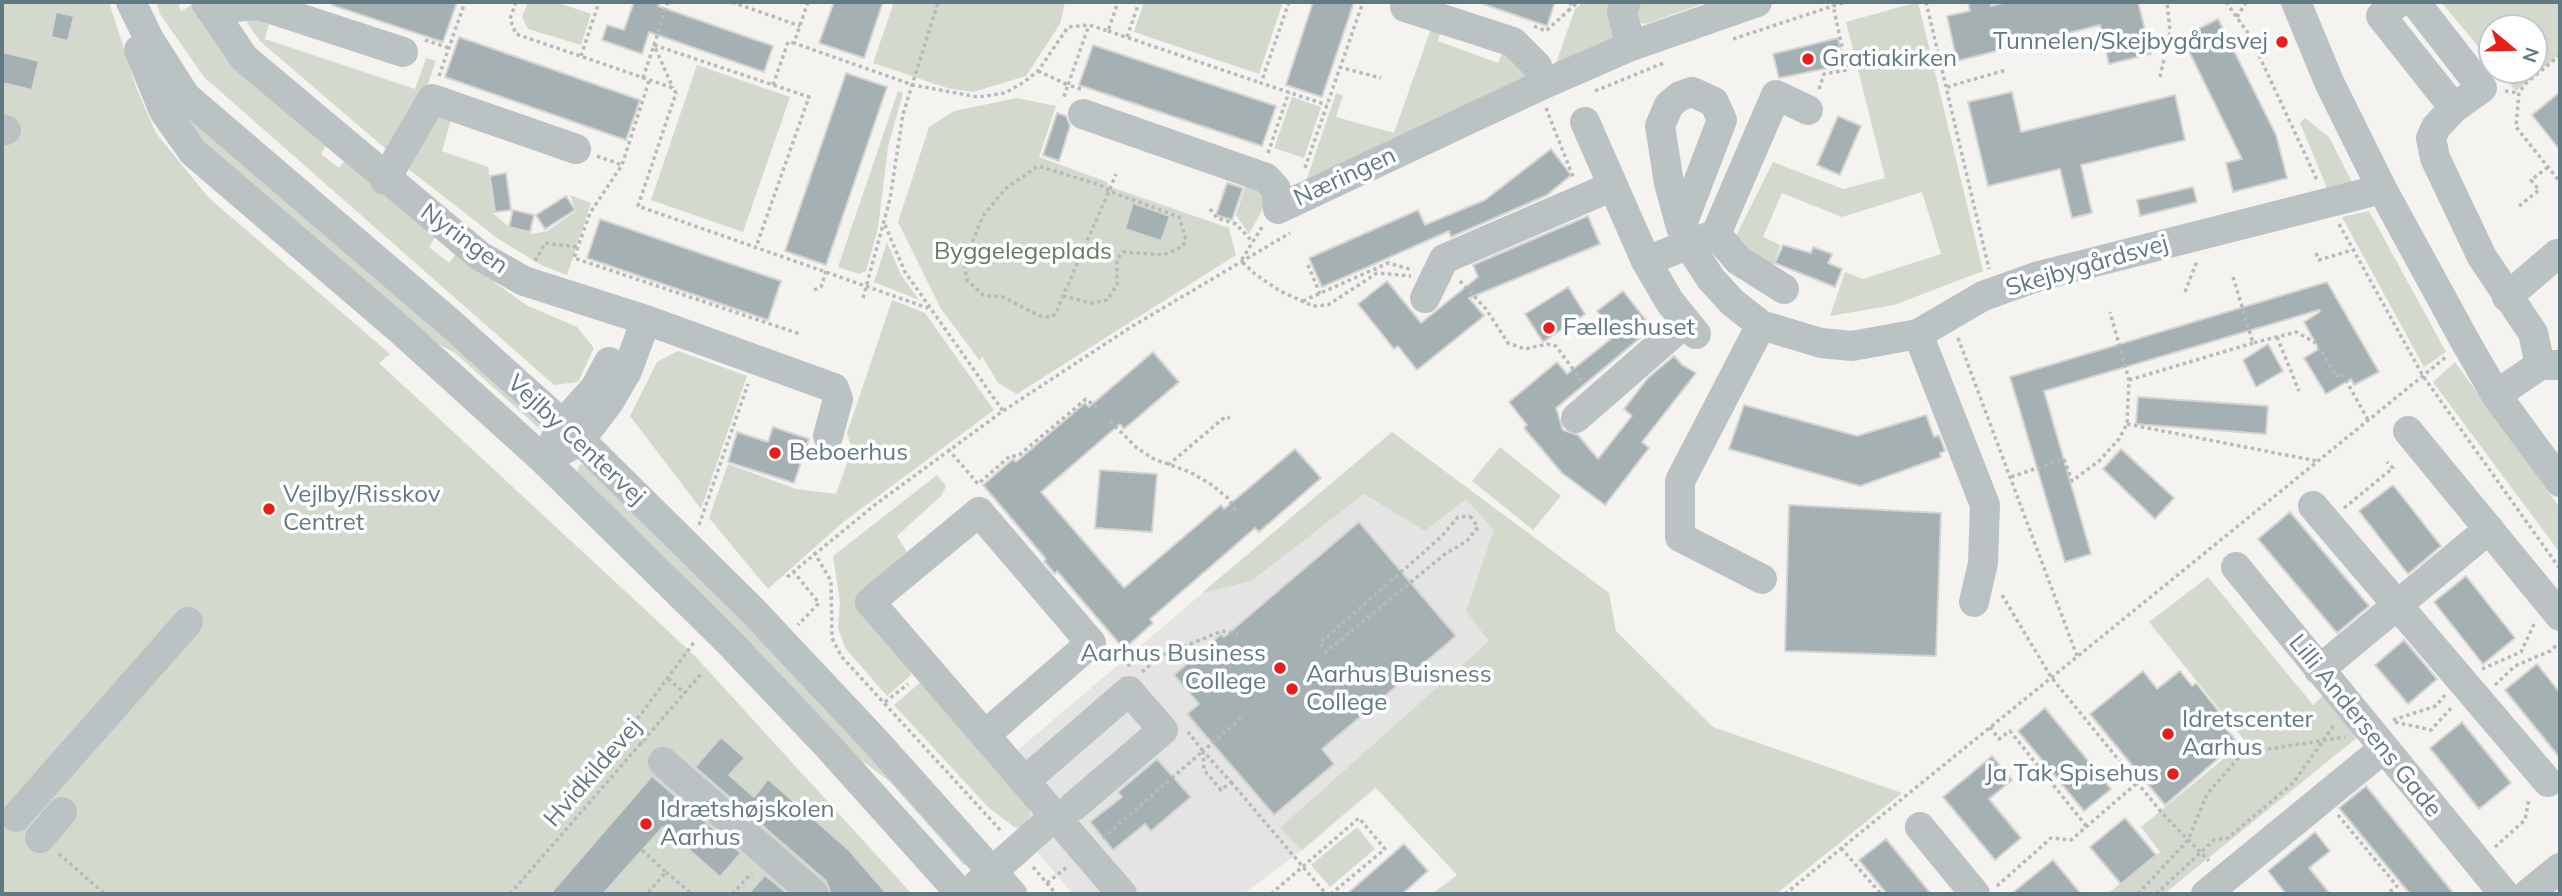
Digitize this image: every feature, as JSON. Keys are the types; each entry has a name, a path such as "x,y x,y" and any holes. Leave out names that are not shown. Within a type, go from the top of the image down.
{"street":[{"name":"Vejlby Centervej","path":"130,2 149,39 186,97 450,323 571,432 690,549 877,743 1012,894"},
{"name":"Vejlby Centervej","path":"130,2 136,42 152,85 164,111 193,152 396,326 545,461 709,622 827,744 961,894"},
{"path":"1626,2 1622,12 1631,46"},
{"name":"Næringen","path":"1087,103 1266,178 1276,189 1287,219 1550,100 1631,46 1757,2"},
{"path":"2297,2 2329,82 2382,189 2465,341 2496,395 2560,482"},
{"path":"2399,2 2381,16 2454,107"},
{"path":"2415,2 2482,89 2454,107 2436,127 2431,138 2435,158 2482,257 2533,333 2550,365 2496,395"},
{"name":"Nyringen","path":"208,6 259,5 414,46"},
{"name":"Nyringen","path":"208,6 244,58 386,180 480,256 524,281 637,317 834,388 838,399 828,436"},
{"path":"1405,7 1513,42 1537,66 1550,100"},
{"path":"1646,261 1695,235 1776,95 1808,110"},
{"path":"386,180 432,99 576,149"},
{"path":"1576,418 1691,328 1670,302 1646,261 1585,122"},
{"path":"1422,285 1444,258 1613,186"},
{"name":"Skejbygårdsvej","path":"1695,235 1711,279 1732,302 1761,326 1796,337 1852,346 1918,334 1983,296 2039,276 2382,189"},
{"path":"1695,235 1784,289"},
{"path":"2507,297 2557,254"},
{"path":"545,461 571,432 609,402 627,371 637,317"},
{"path":"1761,326 1680,481 1679,537 1762,579"},
{"path":"1918,334 1985,505 1983,563 1974,602"},
{"path":"2408,431 2560,616"},
{"path":"985,734 1091,643 979,512 870,602 927,668 985,734 1026,780 1065,811 1122,894"},
{"path":"2320,514 2546,779"},
{"path":"2319,670 2489,529"},
{"name":"Lilli Andersens Gade","path":"2236,567 2489,884"},
{"path":"16,817 188,622"},
{"path":"966,894 1163,730 1129,691 1026,780"},
{"path":"2223,889 2324,797 2375,739"},
{"path":"652,753 814,894"},
{"path":"40,838 62,812"},
{"path":"1920,827 1975,894"},
{"path":"2528,894 2560,868"}],"path":[{"path":"432,99 465,2"},
{"path":"516,2 510,19 516,34 673,88"},
{"path":"580,57 599,2"},
{"path":"643,78 668,2"},
{"path":"732,2 800,26"},
{"path":"794,43 808,2"},
{"path":"863,298 884,224 903,114 937,2"},
{"path":"1108,31 1118,2"},
{"path":"1127,37 1139,2"},
{"path":"1261,83 1289,2"},
{"path":"1302,178 1363,2"},
{"path":"1571,2 1569,10 1578,2"},
{"path":"1730,40 1845,2"},
{"path":"1926,2 1990,274"},
{"path":"2160,77 2170,32 2167,2"},
{"path":"2225,2 2250,36 2327,202 2423,376 2560,569"},
{"path":"2236,17 2246,2"},
{"path":"1808,110 1824,74 1847,70 1833,5"},
{"path":"773,85 788,42 913,85 978,97 1005,93 1038,71 1068,27 1089,24 1326,105"},
{"path":"1087,103 1061,106 1089,24"},
{"path":"654,45 809,97 757,247"},
{"path":"654,45 676,93 638,206 928,308"},
{"path":"414,46 449,48"},
{"path":"2560,55 2525,84 2519,93 2516,127 2560,183"},
{"path":"1594,91 1678,57"},
{"path":"1339,66 1381,78"},
{"path":"1947,87 2006,69"},
{"path":"1038,71 1068,85 1087,103"},
{"path":"649,80 622,165 590,213 574,258 800,334"},
{"path":"1256,149 1268,153 1289,92"},
{"path":"1535,116 1550,100 1583,200"},
{"path":"1063,296 1101,303 1107,300 1117,285 1117,259 1123,251 1163,255 1185,243 1184,229 1176,214 1109,191 1100,185 1038,166 1005,189 983,216 964,262 967,280 976,292 1003,297 1046,318 1056,313 1063,296 1109,191 1116,174"},
{"path":"2519,206 2539,190 2531,180 2548,167"},
{"path":"1210,209 1217,218 1236,224 1251,240"},
{"path":"1241,261 1251,240 1287,219"},
{"path":"787,576 814,552 948,449 1003,411 1241,261 1287,219"},
{"path":"884,224 905,272 1003,411"},
{"path":"524,281 545,243 578,247"},
{"path":"2316,253 2319,260 2352,250"},
{"path":"1301,302 1388,263 1422,285"},
{"path":"1308,265 1320,293"},
{"path":"2185,292 2195,265"},
{"path":"814,290 821,286 826,271"},
{"path":"2234,277 2253,343"},
{"path":"2011,477 2064,459 2072,481 2099,461 2119,439 2127,424 2129,380 2110,312"},
{"path":"1950,316 2077,656"},
{"path":"2129,380 2296,332 2316,343 2337,376 2342,373 2368,420"},
{"path":"2277,337 2299,391"},
{"path":"1785,894 2465,341"},
{"path":"690,549 756,362"},
{"path":"948,449 978,484 1010,456 1018,456 1086,399 1100,410"},
{"path":"1168,465 1225,417 1230,418"},
{"path":"1110,421 1137,448 1212,485 1228,499 1237,513"},
{"path":"2127,424 2317,461"},
{"path":"2320,514 2393,468 2387,462"},
{"path":"1471,516 1478,527 1467,541 1445,554 1326,652 1320,643 1441,537 1458,517 1471,516"},
{"path":"814,552 831,581 831,626 835,646 1056,894"},
{"path":"1983,563 2051,677 2137,783 2200,852 2223,889"},
{"path":"793,571 819,603 802,621"},
{"path":"652,753 630,737 629,730 709,622"},
{"path":"1106,641 1123,661 1140,673 1161,656 1222,631 1238,635"},
{"path":"885,702 927,668"},
{"name":"Hvidkildevej","path":"510,894 652,753 685,693 701,674"},
{"path":"667,678 685,693"},
{"path":"2156,894 2214,840 2228,838 2293,783 2347,705"},
{"path":"1203,751 1241,718"},
{"path":"1990,727 1999,739 2010,731 2087,827"},
{"path":"2138,894 2188,840 2207,794 2243,753 2324,739 2356,736 2375,739"},
{"path":"1203,751 1204,770 1221,790 1231,782"},
{"path":"1203,751 1303,866 1329,894 1385,849 1359,818 1303,866 1271,894"},
{"path":"2489,884 2525,820 2531,788 2546,779"},
{"path":"1988,894 2051,838 2071,840 2137,783"},
{"path":"2324,797 2397,886 2387,894"},
{"path":"1841,848 1881,894"},
{"path":"642,850 692,894"},
{"path":"732,894 768,854"},
{"path":"647,894 666,872"}],"shaded area":[{"name":"Aarhus Buisness College","path":"1392,432 1609,593 1305,848 1243,894 1073,894 978,784"}],"green space":[{"name":"Vejlby/Risskov Centret","path":"2,2 109,2 136,87 156,133 208,197 390,354 379,363 694,655 912,894 2,894"},
{"path":"156,2 178,2 181,11 194,4 327,144 321,154 339,168 348,156 439,231 429,247 449,263 456,254 526,305 577,327 594,348 578,382 554,385 204,77 160,14"},
{"path":"528,2 556,2 591,14 581,45 528,29 522,17"},
{"path":"894,2 1065,2 1060,24 1026,76 973,92 947,88 873,63"},
{"path":"1144,2 1283,2 1259,74 1134,32"},
{"path":"1583,2 1616,2 1620,39 1555,66 1575,9"},
{"path":"1636,2 1708,2 1646,24 1635,22"},
{"path":"1918,2 1983,271 1894,305 1830,316 1845,272 1863,279 1941,254 1922,192 1842,217 1782,193 1763,237 1780,245 1770,276 1731,246 1773,162 1843,189 1885,178 1846,22"},
{"path":"2441,2 2560,2 2560,54 2548,64 2548,14 2478,14 2478,46"},
{"path":"249,15 269,23 265,39 415,89 426,58 436,61 423,98 394,156 261,42 247,23"},
{"path":"1433,23 1442,26 1438,41 1498,63 1505,48 1518,54 1526,78 1305,184 1336,93 1343,95 1336,117 1394,133"},
{"path":"697,65 790,97 743,232 651,200"},
{"path":"155,67 545,426 544,428 540,429 455,353 426,338 188,130"},
{"path":"2510,84 2524,84 2516,91"},
{"path":"898,91 903,93 888,147 878,228 866,271 859,274 838,267"},
{"path":"1292,97 1321,107 1304,158 1274,148"},
{"name":"Byggelegeplads","path":"1017,98 1056,106 1039,157 1107,182 1108,186 1229,228 1236,255 1017,394 998,383 982,356 980,361 941,309 898,222 929,127 954,111"},
{"path":"452,116 442,151 488,167 494,214 509,227 531,234 547,231 576,211 570,195 591,203 567,275 541,265 497,238 407,168 434,117"},
{"path":"2305,118 2329,137 2352,182 2327,188 2300,123"},
{"path":"1248,178 1267,201 1249,234 1236,215"},
{"path":"2369,211 2446,352 2424,367 2342,217"},
{"path":"887,242 901,275 919,300 874,282"},
{"path":"892,300 925,313 994,410 842,523 768,589 709,518 728,464 796,489 836,494 852,449 847,433"},
{"path":"678,351 747,376 701,509 630,416 657,362"},
{"path":"2455,362 2560,508 2560,553 2433,382"},
{"path":"1392,432 1609,593 1616,631 1713,727 1902,793 1776,894 1432,894 1457,875 1375,787 1302,850 1280,828 1489,641 1466,611 1494,530 1466,499 1425,531 1364,494 1251,581 1202,593"},
{"path":"1500,447 1561,496 1533,530 1472,481"},
{"path":"587,464 650,523 899,782 968,865 964,865 889,781 846,749 577,473 579,465"},
{"path":"937,475 946,486 942,495 897,536 907,552 867,587 910,669 911,675 887,696 845,648 838,628 840,602 833,556"},
{"path":"2208,577 2313,705 2324,695 2359,736 2164,894 2107,894 2160,852 2141,827 2245,741 2149,622"},
{"path":"923,680 1030,810 1024,827 1014,827 988,807 894,705"},
{"path":"1357,827 1375,849 1330,887 1311,865"}],"building":[{"path":"332,2 457,2 443,42 332,5"},
{"path":"634,2 660,2 658,6 773,46 764,72 649,32 642,54 602,40 607,25 624,30"},
{"path":"834,2 883,2 864,58 819,43"},
{"path":"1313,2 1354,2 1322,97 1286,85"},
{"path":"1555,2 1547,26 1483,4"},
{"path":"1968,2 1990,2 1991,6 2007,2 2138,2 2151,54 2109,64 2100,25 1957,61 1947,16 1970,11"},
{"path":"56,12 74,16 68,41 51,37"},
{"path":"2218,19 2276,135 2287,178 2233,192 2226,163 2242,159 2182,37"},
{"path":"459,37 640,100 626,140 445,77"},
{"name":"Gratiakirken","path":"1838,38 1844,65 1779,78 1773,54"},
{"path":"1093,45 1276,106 1262,146 1079,85"},
{"path":"2,52 39,61 32,90 2,83"},
{"path":"846,73 887,87 826,265 785,251"},
{"path":"2012,92 2021,132 2175,95 2185,140 2081,165 2092,213 2072,218 2060,169 1988,186 1968,102"},
{"path":"2560,92 2560,150 2532,115"},
{"path":"1057,113 1066,116 1070,126 1059,161 1043,155"},
{"path":"1838,116 1861,126 1840,175 1817,165"},
{"path":"1551,149 1571,175 1547,195 1451,237 1449,231 1322,287 1309,258 1418,210 1425,225 1485,200"},
{"path":"506,173 511,210 495,212 490,176"},
{"path":"1227,183 1243,188 1232,220 1216,215"},
{"path":"2193,187 2197,202 2140,216 2137,200"},
{"path":"566,196 575,210 545,229 536,215"},
{"path":"1133,203 1170,216 1161,241 1125,229"},
{"path":"513,210 534,215 530,232 509,227"},
{"path":"1588,216 1600,244 1469,298 1484,316 1417,370 1398,346 1394,349 1358,304 1387,281 1421,323 1478,277 1473,265"},
{"path":"600,219 781,281 768,320 587,258"},
{"path":"1783,245 1811,253 1813,247 1832,254 1828,263 1842,269 1835,287 1775,263"},
{"path":"2327,282 2379,372 2354,385 2351,379 2326,394 2304,358 2319,349 2304,322 2320,312 2319,310 2044,391 2091,554 2065,562 2010,377"},
{"name":"Fælleshuset","path":"1568,287 1585,314 1543,342 1525,314"},
{"path":"1623,291 1652,328 1556,408 1563,430 1578,435 1598,459 1632,416 1624,409 1648,378 1674,356 1682,365 1696,373 1642,442 1649,448 1605,505 1562,473 1524,428 1527,425 1509,402 1557,362 1567,374 1616,335 1597,311"},
{"path":"2268,344 2283,371 2256,387 2243,360"},
{"path":"1153,352 1179,382 1124,429 1120,424 1041,492 1124,588 1221,505 1224,509 1295,449 1321,478 1259,532 1255,528 1150,619 1153,623 1124,649 1057,571 1055,574 1044,561 1046,559 983,485 1013,459 1016,462 1085,403 1089,407"},
{"path":"2138,397 2268,406 2266,434 2136,424"},
{"path":"1744,405 1857,436 1926,415 1934,437 1939,435 1945,451 1940,453 1941,457 1860,486 1729,449"},
{"path":"773,427 809,439 794,483 728,462 737,432 768,442"},
{"path":"2121,449 2174,498 2155,519 2103,469"},
{"path":"1100,470 1157,474 1152,532 1095,528"},
{"path":"2393,485 2441,546 2408,574 2359,511"},
{"path":"1789,505 1941,513 1936,656 1785,651"},
{"path":"2290,512 2369,606 2337,633 2258,539"},
{"name":"Aarhus Business College","path":"1359,522 1456,636 1322,749 1334,764 1274,815 1187,714 1199,704 1174,675 1221,634 1224,637"},
{"path":"2466,576 2515,638 2483,664 2434,602"},
{"path":"2404,640 2437,679 2408,704 2375,665"},
{"path":"2537,664 2560,693 2560,758 2505,690"},
{"name":"Idretscenter Aarhus","path":"2143,671 2157,689 2180,671 2192,686 2196,683 2227,722 2223,725 2237,742 2165,805 2090,714"},
{"path":"2045,708 2111,789 2084,811 2018,731"},
{"path":"2462,722 2511,783 2479,809 2430,748"},
{"path":"721,737 745,758 729,775 754,797 768,779 849,850 887,894 831,894 826,881 695,767"},
{"path":"1992,756 2012,780 1989,799 2021,838 1995,860 1943,797"},
{"path":"1157,759 1191,797 1151,831 1145,824 1113,850 1090,822 1122,797 1118,792"},
{"path":"652,776 741,853 720,877 663,827 603,894 550,894"},
{"path":"2366,786 2454,894 2410,894 2339,808"},
{"path":"2125,818 2156,855 2121,884 2090,847"},
{"path":"2315,832 2330,851 2309,868 2330,894 2286,894 2268,871"},
{"path":"1886,839 1931,894 1887,894 1859,860"},
{"path":"1404,844 1428,871 1402,894 1347,894"},
{"path":"2053,860 2081,894 2011,894"},
{"path":"765,875 788,894 748,894"}],"place":[{"name":"Tunnelen/Skejbygårdsvej","path":"2282,42"},
{"name":"Gratiakirken","path":"1808,59"},
{"name":"Fælleshuset","path":"1549,328"},
{"name":"Beboerhus","path":"775,453"},
{"name":"Vejlby/Risskov Centret","path":"269,509"},
{"name":"Aarhus Business College","path":"1280,668"},
{"name":"Aarhus Buisness College","path":"1292,689"},
{"name":"Idretscenter Aarhus","path":"2168,734"},
{"name":"Ja Tak Spisehus","path":"2173,774"},
{"name":"Idrætshøjskolen Aarhus","path":"646,824"}]}
